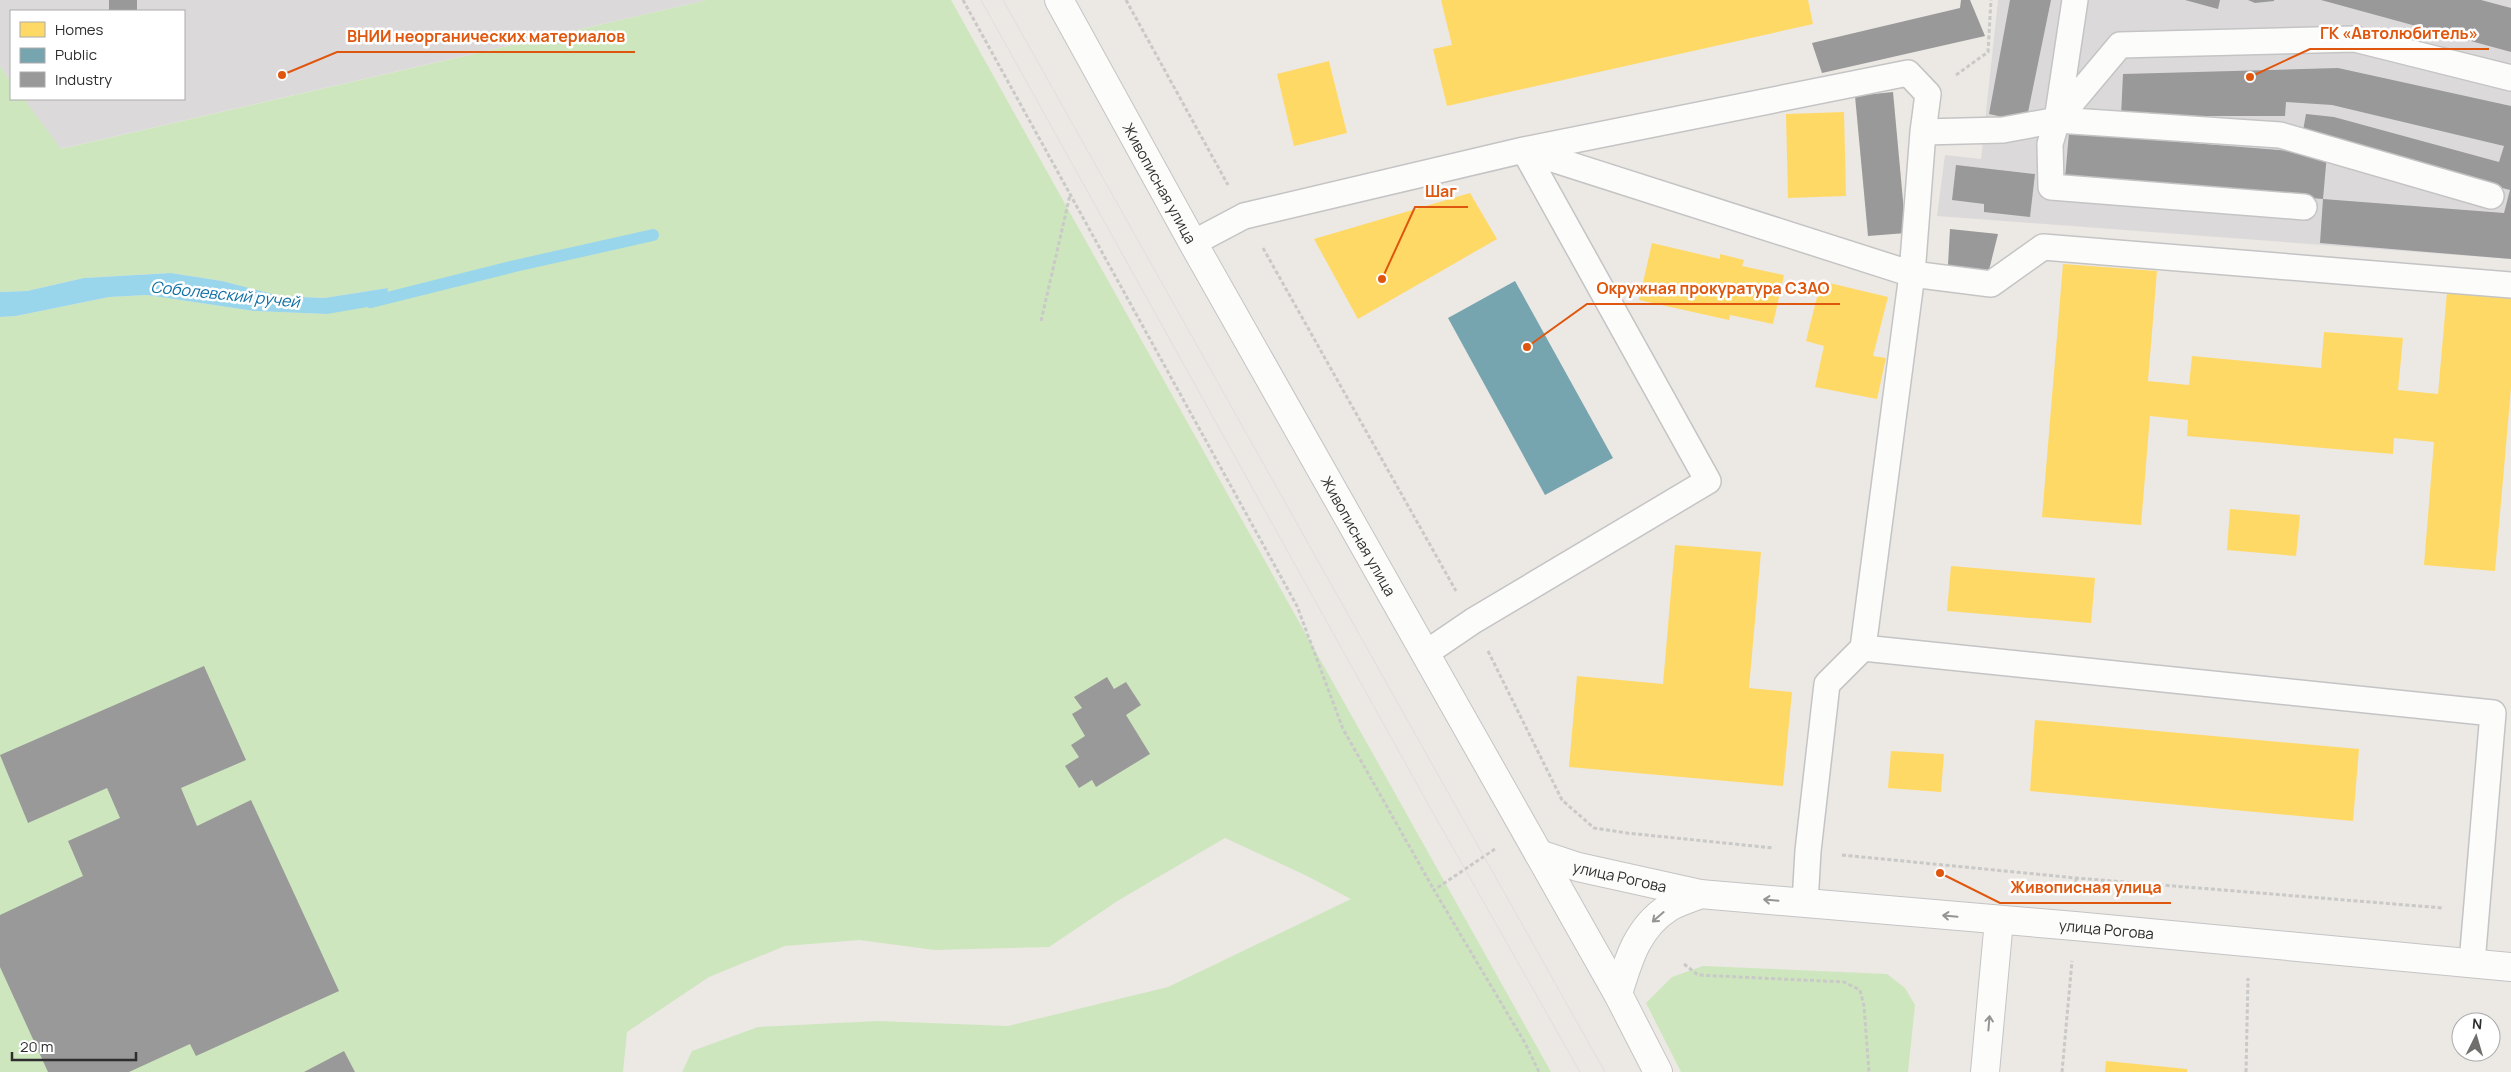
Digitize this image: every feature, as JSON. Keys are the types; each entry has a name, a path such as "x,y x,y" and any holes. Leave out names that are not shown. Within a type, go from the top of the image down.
{"street":[{"name":"Живописная улица","path":"1059,0 1193,243 1618,994 1658,1072"},
{"name":"улица Рогова","path":"1539,854 1578,867 1700,894 2511,967"},
{"name":"улица Рогова","path":"1618,994 1628,959 1643,930 1668,908 1700,894"},
{"path":"1985,1072 1999,920"}],"lane":[{"path":"2075,0 2057,120 2050,144 2051,187 2304,207"},
{"path":"2057,120 2120,45 2355,39 2511,78"},
{"path":"1193,243 1244,216 1524,150 1908,73 1928,94 1923,132 1912,274 1864,648 1827,684 1808,851 1805,903"},
{"path":"1923,132 2003,130 2057,120 2280,135 2491,196"},
{"path":"1524,150 1912,274 1992,284 2043,247 2511,285"},
{"path":"1426,653 1473,621 1708,481 1524,150"},
{"path":"1864,648 2493,713 2478,911 2472,963"}],"path":[{"path":"962,0 1297,606 1343,729 1434,890 1525,1044 1539,1072"},
{"path":"1126,0 1244,216 1473,621 1562,800 1594,828 1627,833 2086,878 2478,911"},
{"path":"1928,94 1988,52 1991,0"},
{"path":"1041,322 1070,195"},
{"path":"1434,890 1525,829"},
{"path":"2062,1072 2072,956"},
{"path":"1684,964 1698,975 1844,982 1860,990 1864,1006 1869,1072"},
{"path":"2246,1072 2249,968"}],"shaded area":[{"path":"0,0 707,0 60,149 25,100 185,100 185,10 10,10 10,81 0,66"},
{"path":"1998,0 2511,0 2511,259 1937,216 1945,155 1981,159"}],"green space":[{"path":"707,0 951,0 1551,1072 682,1072 692,1051 758,1027 878,1021 1008,1026 1168,987 1351,899 1307,876 1225,838 1119,900 1049,947 935,950 859,940 785,946 709,977 627,1032 623,1072 0,1072 0,317 16,316 109,297 147,295 254,311 327,314 388,288 324,298 279,296 222,281 171,273 84,278 27,291 0,292 0,66 10,81 10,100 25,100 61,149"},
{"path":"1703,966 1887,974 1905,988 1915,1005 1908,1072 1681,1072 1646,1003 1672,977"}],"water":[{"path":"171,273 222,281 280,296 324,298 388,288 385,304 327,314 254,311 147,295 109,297 16,316 0,317 0,292 27,291 84,278"}],"building: Homes":[{"path":"1441,0 1808,0 1813,24 1447,106 1433,49 1452,45"},
{"path":"1329,61 1347,133 1294,146 1277,74"},
{"path":"1844,112 1846,196 1788,198 1786,114"},
{"path":"1470,193 1497,239 1358,319 1314,239"},
{"path":"1652,243 1720,259 1720,254 1744,260 1742,266 1784,275 1773,324 1730,315 1729,320 1639,300"},
{"path":"2063,264 2157,271 2148,381 2189,385 2192,356 2321,368 2324,332 2403,338 2398,390 2438,394 2447,292 2511,298 2511,388 2495,571 2424,565 2434,442 2394,438 2393,454 2187,436 2188,420 2150,416 2141,525 2042,517"},
{"path":"1821,281 1888,297 1873,356 1886,358 1877,399 1815,387 1824,346 1806,341"},
{"path":"2230,509 2300,515 2296,556 2227,550"},
{"path":"1675,545 1761,552 1749,688 1792,692 1783,786 1569,767 1577,676 1663,684"},
{"path":"1951,566 2095,578 2091,623 1947,611"},
{"path":"2035,720 2359,749 2353,821 2030,791"},
{"path":"1891,751 1944,754 1941,792 1888,788"},
{"path":"2106,1061 2187,1069 2187,1072 2105,1072"}],"building: Public":[{"path":"1515,281 1613,458 1545,495 1448,318"}],"building: Industry":[{"path":"109,0 137,0 137,10 109,10"},
{"path":"1961,0 1970,0 1985,36 1822,73 1812,43 1960,8"},
{"path":"2010,0 2051,0 2026,122 1989,114"},
{"path":"2185,0 2220,0 2218,9"},
{"path":"2248,0 2274,0 2274,1 2255,3"},
{"path":"2321,0 2481,0 2511,8 2511,52"},
{"path":"2338,68 2511,106 2511,259 2320,243 2323,199 2504,213 2510,190 2302,136 2306,114 2334,117 2499,162 2504,146 2332,105 2286,102 2285,116 2121,116 2123,74"},
{"path":"1893,92 1906,233 1868,236 1855,96"},
{"path":"2069,133 2327,154 2323,199 2065,178"},
{"path":"1956,165 2035,174 2030,217 1984,212 1984,204 1952,200"},
{"path":"1950,229 1998,234 1989,270 1948,265"},
{"path":"204,666 246,760 181,788 197,826 251,800 339,991 196,1056 190,1044 129,1072 48,1072 0,967 0,915 83,876 68,841 120,818 107,788 28,823 0,755"},
{"path":"1107,677 1114,689 1126,682 1141,705 1126,715 1150,754 1096,787 1092,780 1079,788 1065,766 1079,757 1071,745 1085,736 1072,714 1082,708 1074,697"},
{"path":"344,1051 355,1072 304,1072"}],"waterway":[{"name":"Соболевский ручей","path":"371,302 515,266 653,235"}],"tram line":[{"path":"981,0 1432,811 1580,1072"},
{"path":"1003,0 1605,1072"}],"place":[{"name":"ВНИИ неорганических материалов","path":"282,75"},
{"name":"ГК «Автолюбитель»","path":"2250,77"},
{"name":"Шаг","path":"1382,279"},
{"name":"Окружная прокуратура СЗАО","path":"1527,347"},
{"name":"Живописная улица","path":"1940,873"}]}
